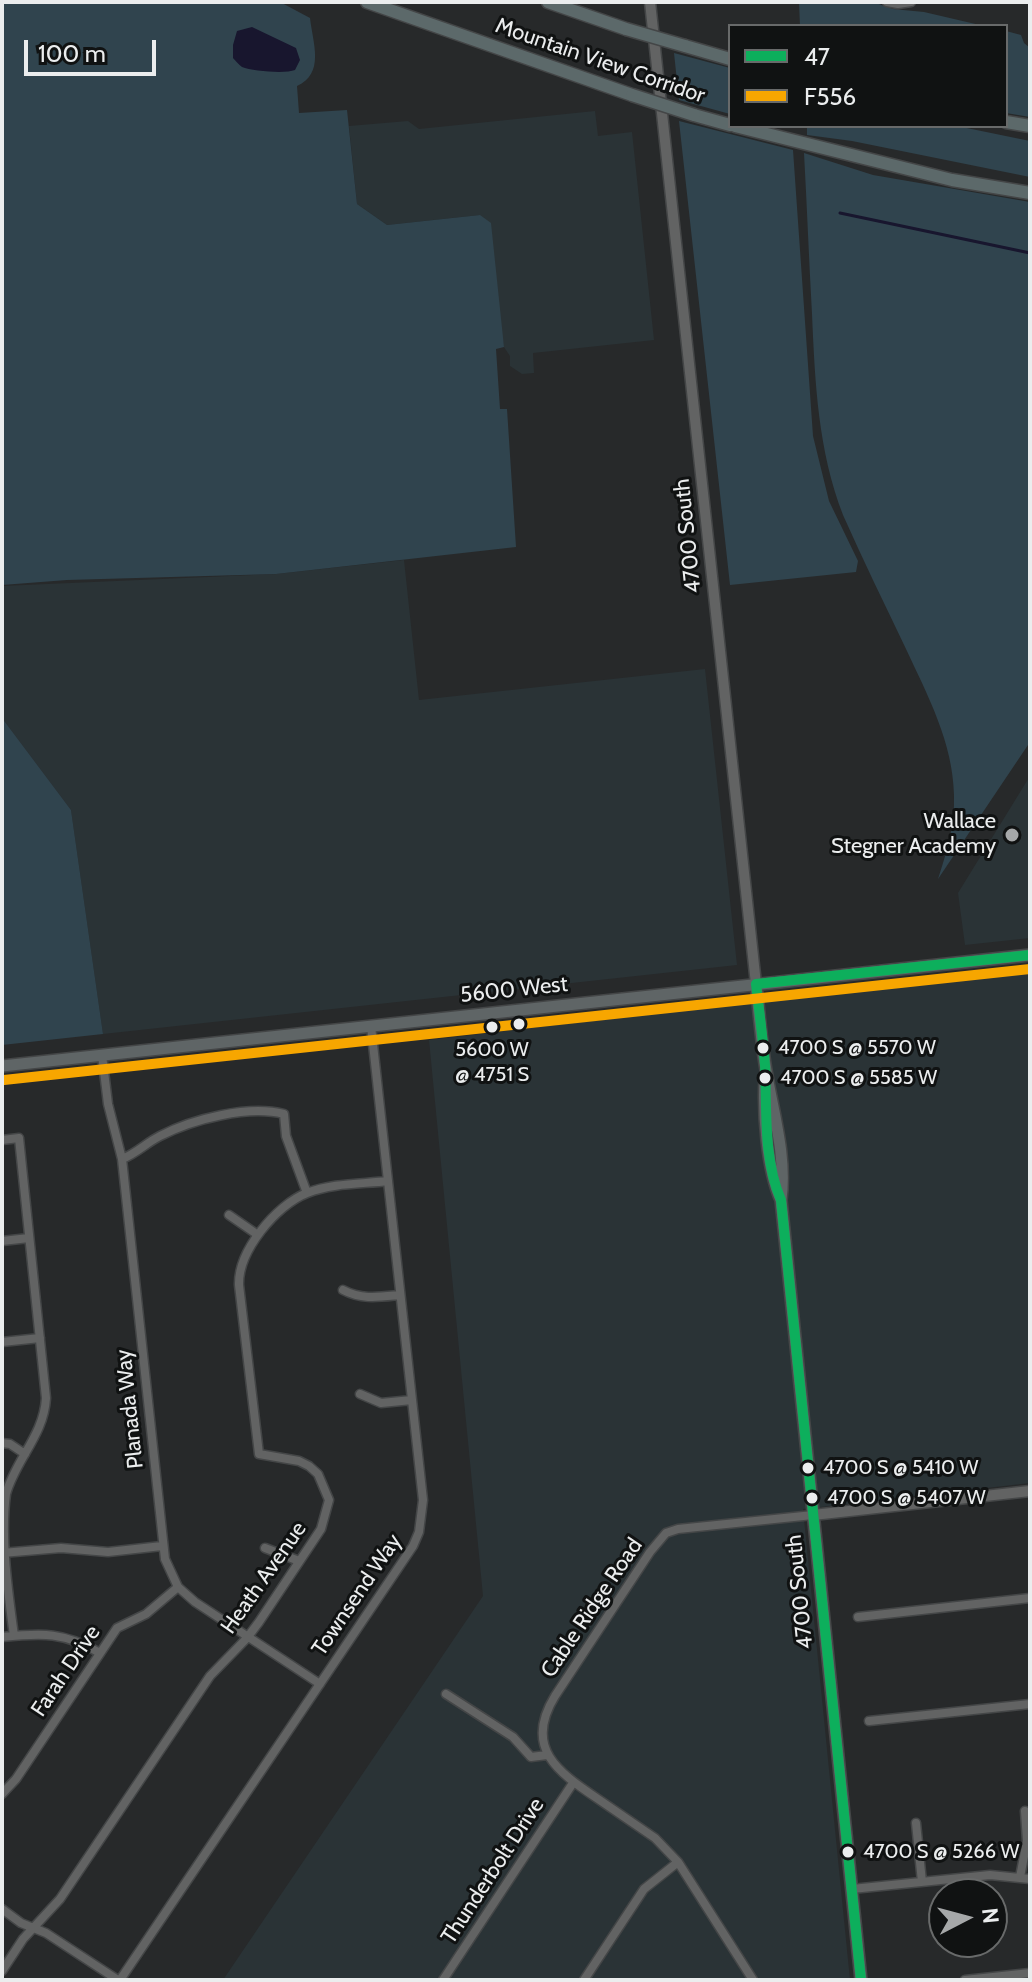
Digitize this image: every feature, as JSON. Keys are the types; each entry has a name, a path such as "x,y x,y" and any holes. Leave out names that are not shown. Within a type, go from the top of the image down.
{"highway":[{"name":"Mountain View Corridor","path":"367,2 632,95 728,124"},
{"name":"Mountain View Corridor","path":"548,2 626,29 728,58"},
{"path":"1008,122 1030,126"},
{"name":"Mountain View Corridor","path":"743,128 952,180 1030,193"}],"main road":[{"name":"5600 West","path":"2,1066 1030,955"},
{"name":"4700 South","path":"756,984 765,1066 764,1096 774,1184 781,1200 861,1980"}],"street":[{"name":"4700 South","path":"650,2 756,984"},
{"path":"887,2 911,2"},
{"name":"Townsend Way","path":"119,1980 413,1546 419,1532 423,1500 371,1026"},
{"name":"Planada Way","path":"102,1055 108,1104 122,1159 162,1546 171,1576 195,1602 320,1684"},
{"path":"122,1159 136,1154 156,1138 180,1126 205,1118 269,1111 284,1114 286,1136 307,1193"},
{"path":"2,1140 19,1138 45,1412 6,1495 3,1512 3,1552 14,1636"},
{"name":"Heath Avenue","path":"2,1971 34,1927 60,1899 210,1676 247,1638 321,1529 329,1500 318,1474 299,1461 259,1454 239,1276 242,1260 258,1235 282,1210 307,1193 388,1181"},
{"path":"229,1215 258,1235"},
{"path":"2,1241 29,1238"},
{"path":"343,1290 356,1297 400,1295"},
{"path":"2,1342 40,1338"},
{"path":"360,1394 381,1403 412,1400"},
{"path":"2,1443 10,1444 25,1454"},
{"path":"813,1515 1030,1491"},
{"name":"Cable Ridge Road","path":"547,1755 543,1733 548,1708 650,1552 666,1533 678,1529 813,1515"},
{"path":"3,1552 61,1548 108,1552 162,1546"},
{"path":"265,1548 299,1561"},
{"name":"Farah Drive","path":"2,1794 16,1779 117,1628 146,1614 178,1587"},
{"path":"858,1617 1030,1598"},
{"path":"2,1637 53,1634 80,1642 100,1653"},
{"path":"446,1694 513,1737 531,1757 547,1755 558,1771 573,1783 655,1838 678,1862 753,1980"},
{"path":"869,1721 1030,1704"},
{"name":"Thunderbolt Drive","path":"443,1980 573,1783"},
{"path":"852,1889 990,1875 1025,1878 1025,1811"},
{"path":"916,1823 922,1882"},
{"path":"584,1980 644,1889 678,1862"},
{"path":"2,1909 119,1980"},
{"path":"965,1980 1030,1973"}],"shaded area":[{"path":"2,2 280,2 310,18 315,48 314,66 306,80 297,86 299,113 347,110 357,204 387,225 480,215 491,223 504,347 496,349 500,409 507,409 516,547 276,574 2,585"},
{"path":"799,2 873,2 893,9 924,12 975,24 800,24"},
{"path":"252,27 296,48 300,60 295,70 261,71 238,64 233,58 237,31"},
{"path":"1008,32 1021,35 1030,48 1030,117 1008,113"},
{"path":"674,53 728,67 728,113 679,100"},
{"path":"595,111 598,136 632,132 654,340 533,353 534,373 522,374 510,366 510,356 504,347 480,215 387,225 357,204 349,126 408,121 419,129"},
{"path":"679,121 793,150 813,436 829,501 858,561 856,572 730,585"},
{"path":"807,128 967,128 1030,141 1030,177 852,141 807,135"},
{"path":"804,153 873,175 1030,202 1030,742 938,879 953,816 953,776 949,757 931,702 843,515 823,441 815,365"},
{"path":"404,560 419,700 705,669 737,965 103,1034 71,810 2,718 2,586 276,574"},
{"path":"2,718 71,810 103,1034 2,1045"},
{"name":"Wallace Stegner Academy","path":"1030,776 1030,938 965,945 958,893"},
{"path":"1030,970 1030,1483 803,1509 850,1980 223,1980 483,1596 429,1040"}],"waterway":[{"path":"840,213 1030,253"}],"transit line":[{"name":"47","path":"756,984 1030,955"},
{"name":"F556","path":"4,1080 1030,969"},
{"name":"47","path":"756,984 765,1065 769,1151 781,1200 861,1980"}],"place":[{"name":"Wallace Stegner Academy","path":"1012,835"},
{"name":"5600 W @ 4751 S","path":"492,1027"},
{"name":"4700 S @ 5570 W","path":"763,1048"},
{"name":"4700 S @ 5585 W","path":"765,1078"},
{"name":"4700 S @ 5410 W","path":"808,1468"},
{"name":"4700 S @ 5407 W","path":"812,1498"},
{"name":"4700 S @ 5266 W","path":"848,1852"}]}
